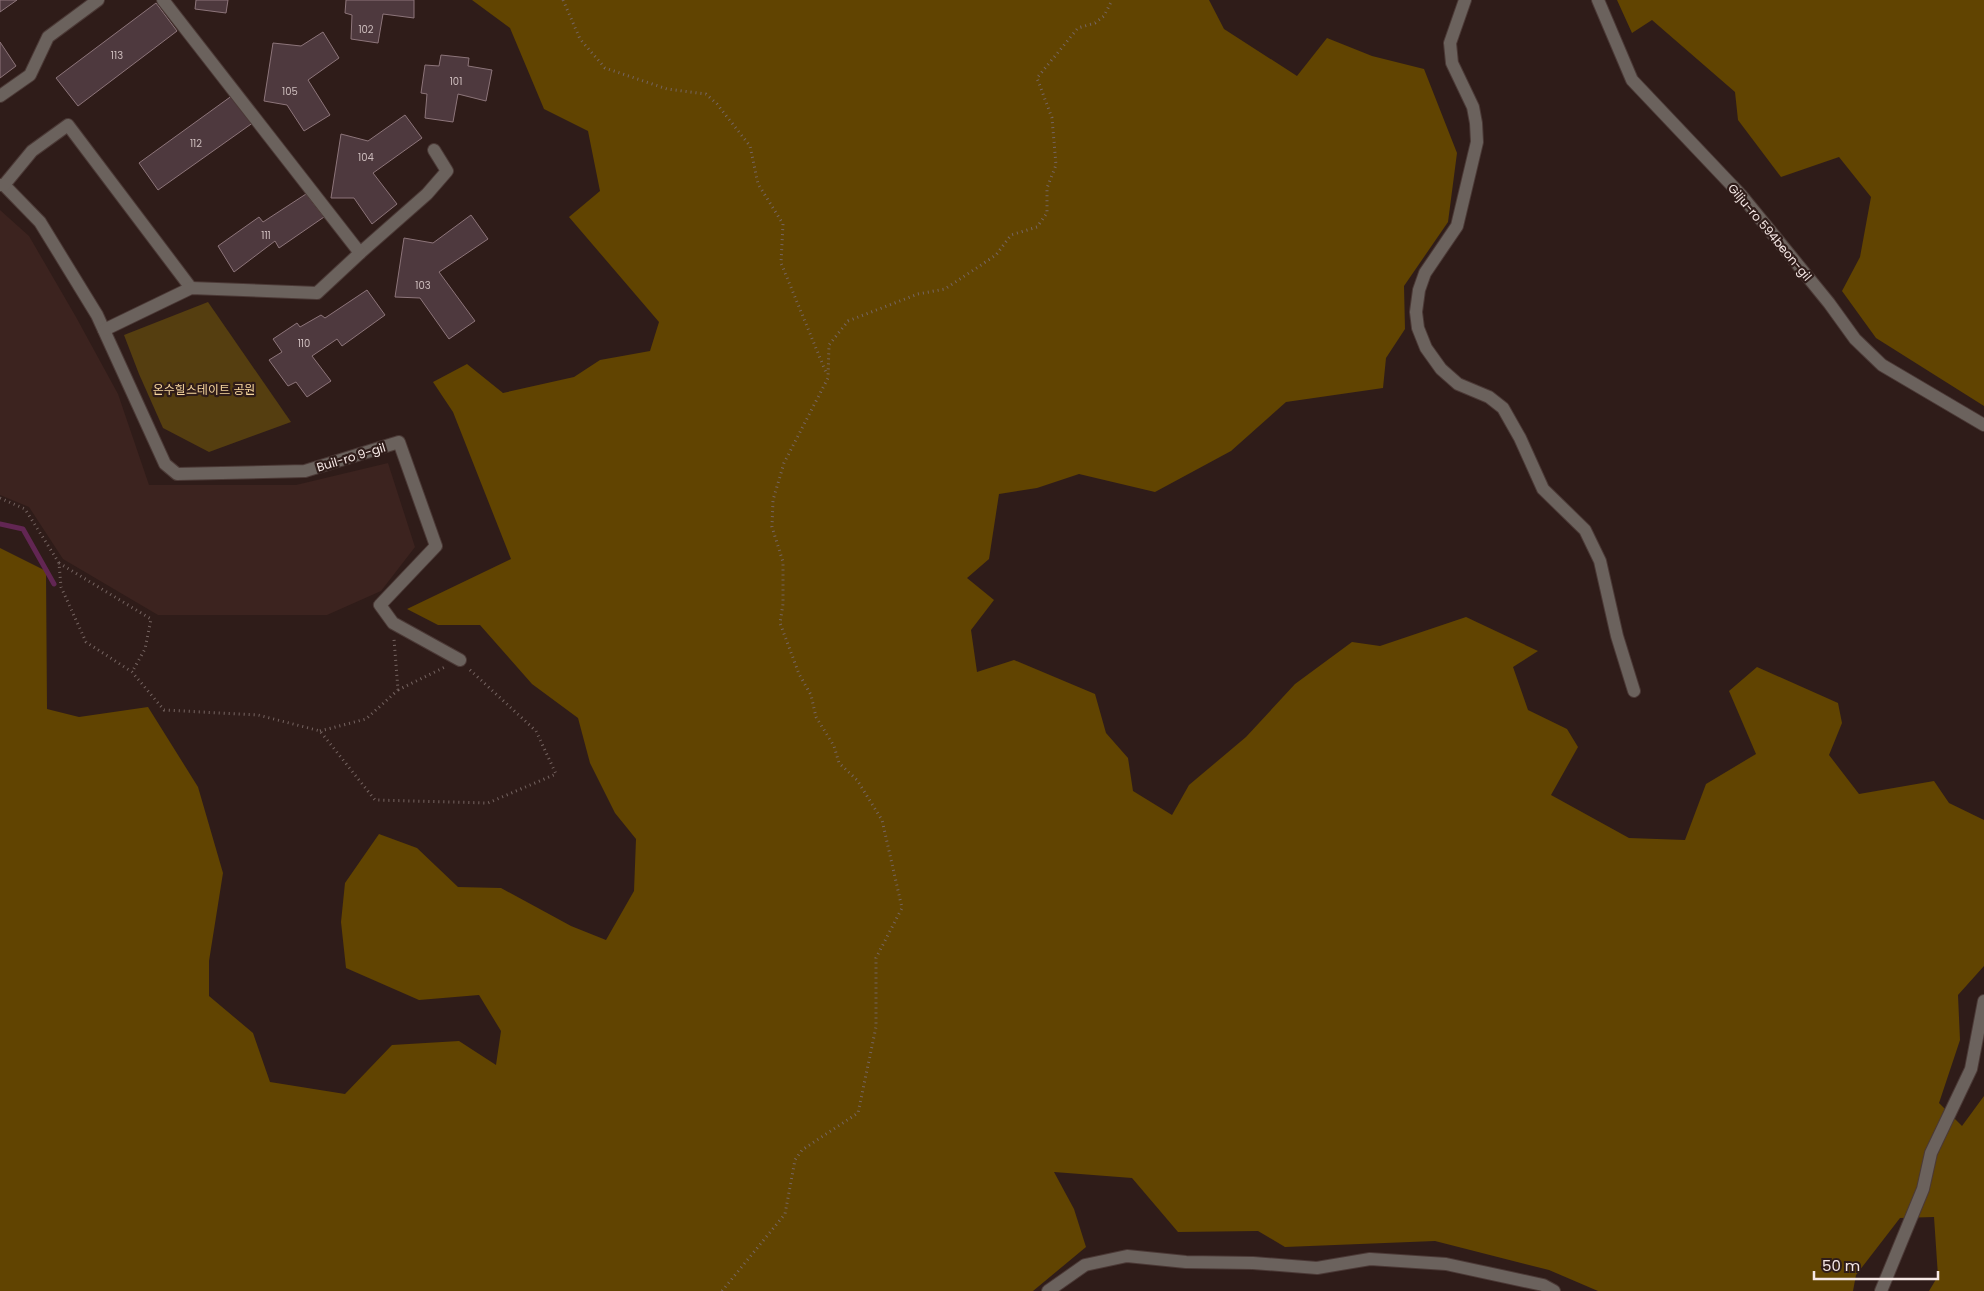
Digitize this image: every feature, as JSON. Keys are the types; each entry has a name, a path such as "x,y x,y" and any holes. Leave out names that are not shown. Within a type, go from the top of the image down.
{"street":[{"path":"0,96 30,75 48,37 98,0"},
{"path":"164,0 360,253"},
{"path":"1465,0 1450,43 1452,63 1472,107 1477,142 1457,226 1425,273 1419,290 1416,312 1418,328 1426,348 1441,369 1458,384 1489,397 1502,408 1520,438 1543,489 1585,530 1600,561 1618,636 1634,691"},
{"name":"Gilju-ro 594beon-gil","path":"1598,0 1632,80 1741,195 1829,303 1855,339 1882,365 1984,425"},
{"name":"Buil-ro 9-gil","path":"191,288 68,125 32,151 2,185 40,222 104,330 165,464 177,474 305,471 399,442 436,546 380,605 393,623"},
{"path":"104,330 191,288 318,293 427,194 447,171 434,150"},
{"path":"393,623 460,660"},
{"path":"1881,1291 1923,1189 1931,1153 1971,1068 1984,1001"},
{"path":"1048,1291 1085,1265 1127,1256 1186,1262 1253,1262 1317,1268 1370,1259 1446,1264 1543,1285 1554,1291"}],"path":[{"path":"563,0 580,39 605,68 667,89 706,94 717,104 750,146 758,184 783,224 780,262 828,378"},
{"path":"722,1291 785,1214 794,1160 802,1150 858,1113 876,1027 876,958 902,908 882,820 857,780 839,763 834,746 816,717 811,695 799,674 780,623 783,604 783,562 772,527 774,500 784,463 828,378 830,345 848,321 918,294 946,289 996,254 1011,235 1037,227 1047,213 1047,188 1056,165 1052,118 1038,78 1078,28 1095,23 1104,16 1112,0"},
{"path":"0,498 25,509 58,563 61,587 86,642 132,672 164,710 258,715 320,731 366,719 398,690 460,660 536,730 556,774 488,803 375,800 320,731"},
{"path":"58,563 151,619 145,649 132,672"},
{"path":"393,623 398,690"}],"shaded area":[{"path":"472,0 1209,0 1224,29 1297,76 1327,38 1372,56 1424,69 1457,153 1448,222 1404,286 1405,329 1386,358 1383,388 1286,402 1231,451 1155,492 1079,474 1037,488 999,494 989,559 967,578 994,600 971,630 977,672 1014,660 1095,694 1106,733 1128,758 1133,791 1172,815 1189,785 1246,737 1295,684 1352,642 1380,646 1466,617 1538,651 1513,667 1528,710 1567,729 1578,747 1551,795 1629,838 1685,840 1706,784 1756,754 1729,691 1757,667 1838,703 1842,723 1829,755 1859,794 1934,781 1949,803 1984,820 1984,966 1958,995 1960,1040 1939,1103 1962,1126 1984,1096 1984,1291 1929,1291 1938,1276 1934,1217 1900,1218 1856,1275 1853,1291 1598,1291 1549,1270 1435,1241 1285,1247 1258,1231 1178,1232 1132,1178 1054,1172 1074,1209 1086,1247 1033,1291 0,1291 0,548 46,571 47,709 79,717 148,707 198,787 223,873 209,961 209,996 253,1033 270,1082 345,1094 392,1045 459,1041 496,1065 501,1031 479,995 419,1000 346,968 341,922 345,883 379,834 417,848 458,887 501,888 571,926 606,940 634,891 636,839 615,813 590,763 578,718 532,684 480,625 438,625 407,609 511,559 453,412 433,382 467,364 503,393 574,377 600,360 650,351 659,322 569,217 600,191 588,131 544,109 510,28"},
{"path":"1617,0 1984,0 1984,406 1876,338 1842,291 1860,257 1871,197 1839,157 1781,177 1738,120 1735,92 1652,20 1632,33"},
{"path":"0,210 29,236 118,394 149,485 296,485 388,463 415,547 381,591 327,615 158,615 63,559 29,507 0,495"}],"green space":[{"name":"온수힐스테이트 공원","path":"208,302 291,422 209,452 163,428 124,335"}],"building":[{"path":"0,0 17,0 0,12"},
{"path":"196,0 228,0 226,13 195,9"},
{"path":"346,0 414,0 414,18 383,14 378,43 351,39 352,15 345,13"},
{"path":"156,3 177,31 78,106 56,78"},
{"path":"323,32 339,58 308,80 330,115 304,131 287,105 264,101 273,43 301,46"},
{"path":"0,42 16,66 0,78"},
{"path":"441,55 469,58 468,66 492,70 486,101 458,94 453,122 425,118 427,94 421,93 425,65 439,66"},
{"path":"233,95 254,122 158,190 139,163"},
{"path":"405,115 422,138 373,173 397,204 372,224 354,198 331,198 341,134 368,141"},
{"path":"306,194 324,217 279,248 275,241 234,272 218,246 259,217 263,222"},
{"path":"471,215 488,239 439,272 475,321 449,339 420,298 395,297 404,238 433,243"},
{"path":"367,290 385,315 342,346 337,339 312,356 331,381 307,397 296,382 288,386 269,360 282,352 273,339 297,323 300,327 321,315 325,318"}],"waterway":[{"path":"0,524 23,529 54,584"}]}
